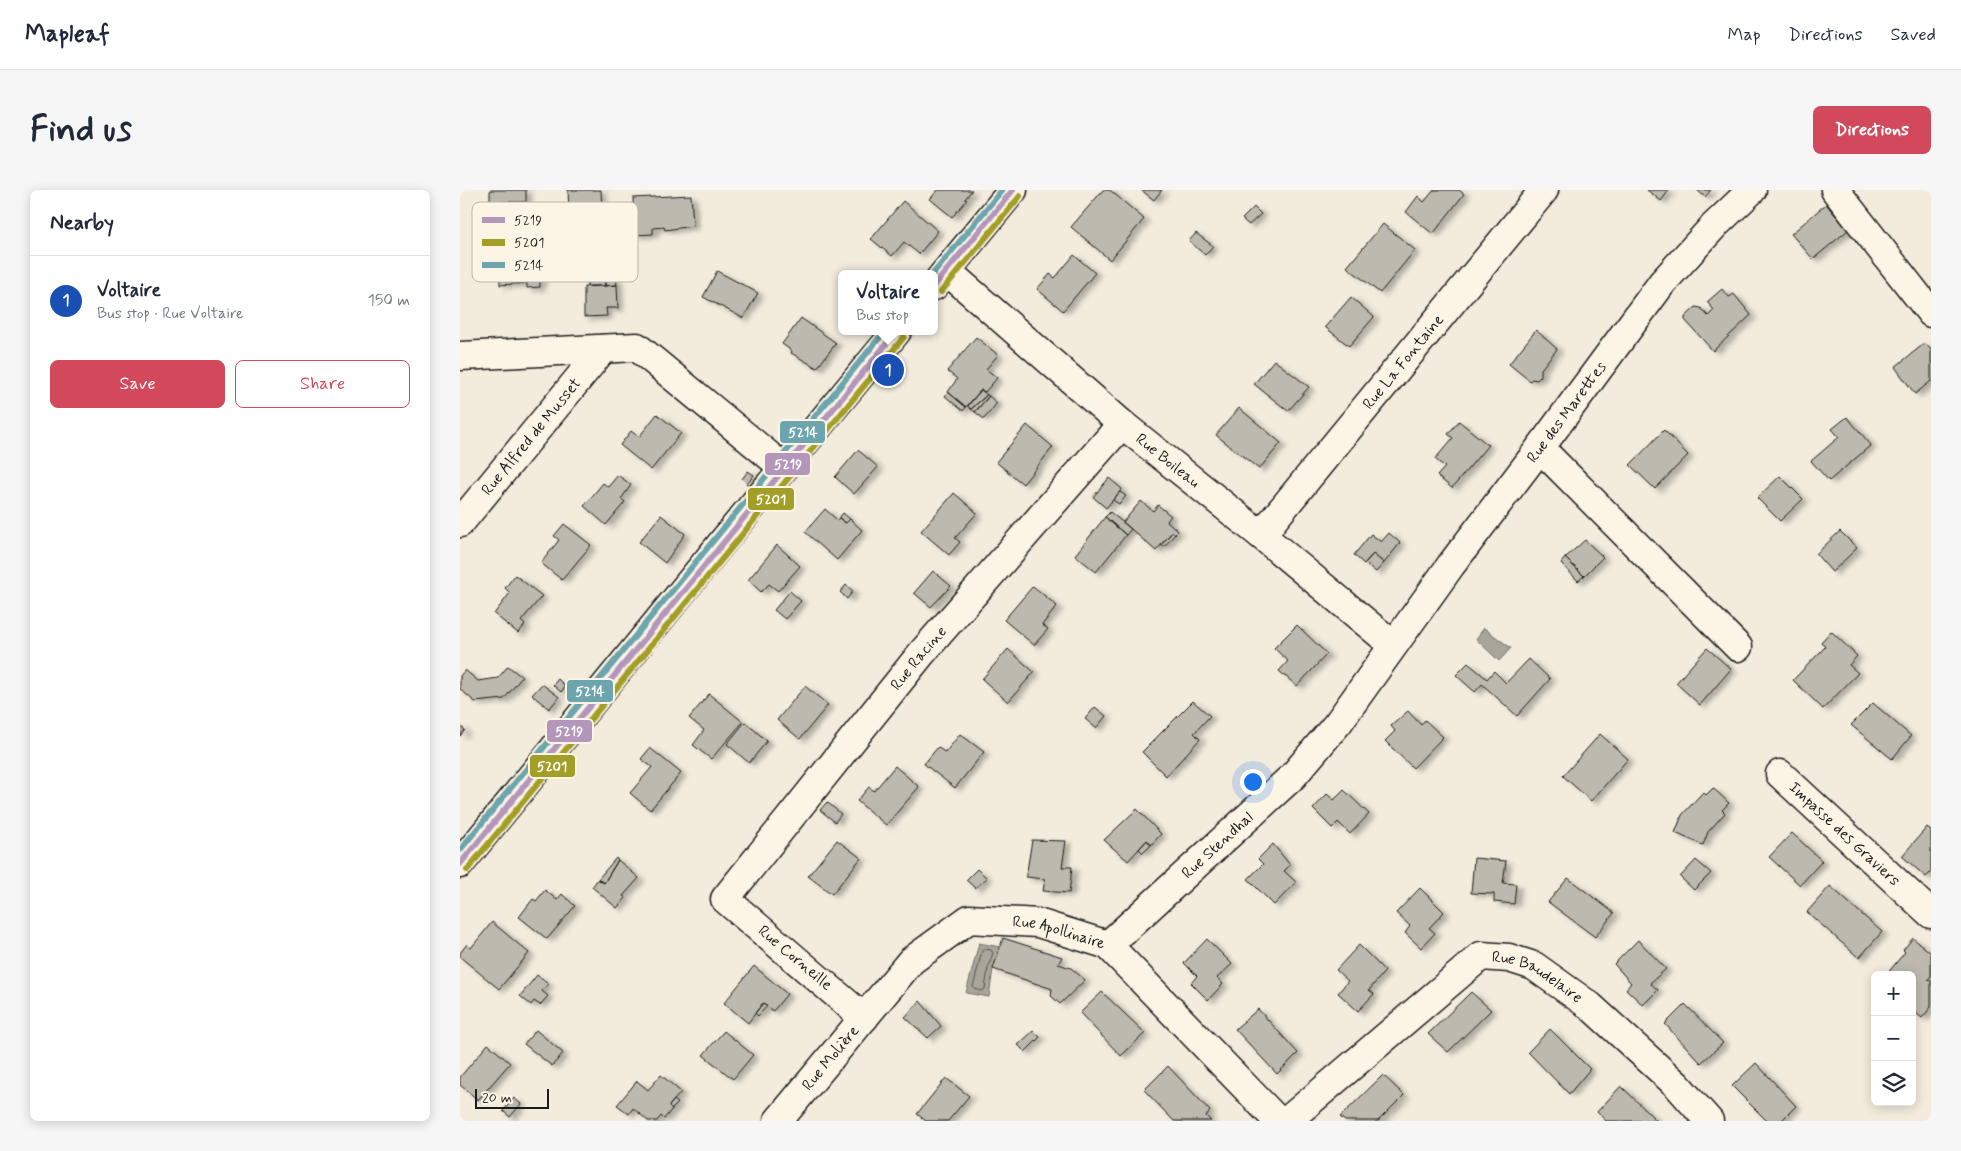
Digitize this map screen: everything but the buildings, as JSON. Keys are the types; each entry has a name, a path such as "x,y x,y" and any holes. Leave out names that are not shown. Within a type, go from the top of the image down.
{"street":[{"path":"941,279 1013,190"},
{"name":"Rue La Fontaine","path":"1261,535 1544,190"},
{"name":"Rue des Marettes","path":"1393,645 1662,283 1714,227 1752,190"},
{"path":"1835,190 1931,313"},
{"name":"Rue Boileau","path":"941,279 1261,535 1393,645"},
{"path":"460,864 895,335"},
{"path":"460,356 637,347 784,468"},
{"name":"Rue Alfred de Musset","path":"460,523 603,349"},
{"name":"Rue Racine","path":"725,899 922,654 1122,424"},
{"path":"1540,448 1738,647"},
{"name":"Rue Stendhal","path":"1108,945 1293,776 1338,723 1393,645"},
{"name":"Impasse des Graviers","path":"1780,774 1931,914"},
{"name":"Rue Corneille","path":"725,899 864,1018"},
{"name":"Rue Apollinaire","path":"864,1018 911,961 969,918 1038,923 1108,945 1278,1121"},
{"name":"Rue Baudelaire","path":"1287,1121 1481,956 1509,958 1534,966 1590,1006 1677,1085 1709,1121"},
{"name":"Rue Molière","path":"778,1121 864,1018"}],"water":[{"path":"1484,628 1511,648 1499,661 1476,639"},
{"path":"979,943 1000,947 993,969 989,997 966,993"}],"transit line":[{"name":"5214","path":"936,270 1002,190"},
{"name":"5219","path":"938,281 1013,190"},
{"name":"5201","path":"941,292 1020,196"},
{"name":"5214","path":"460,850 882,335"},
{"name":"5219","path":"460,864 894,335"},
{"name":"5201","path":"467,870 904,337"}],"place":[{"name":"Voltaire","path":"888,370"}]}
